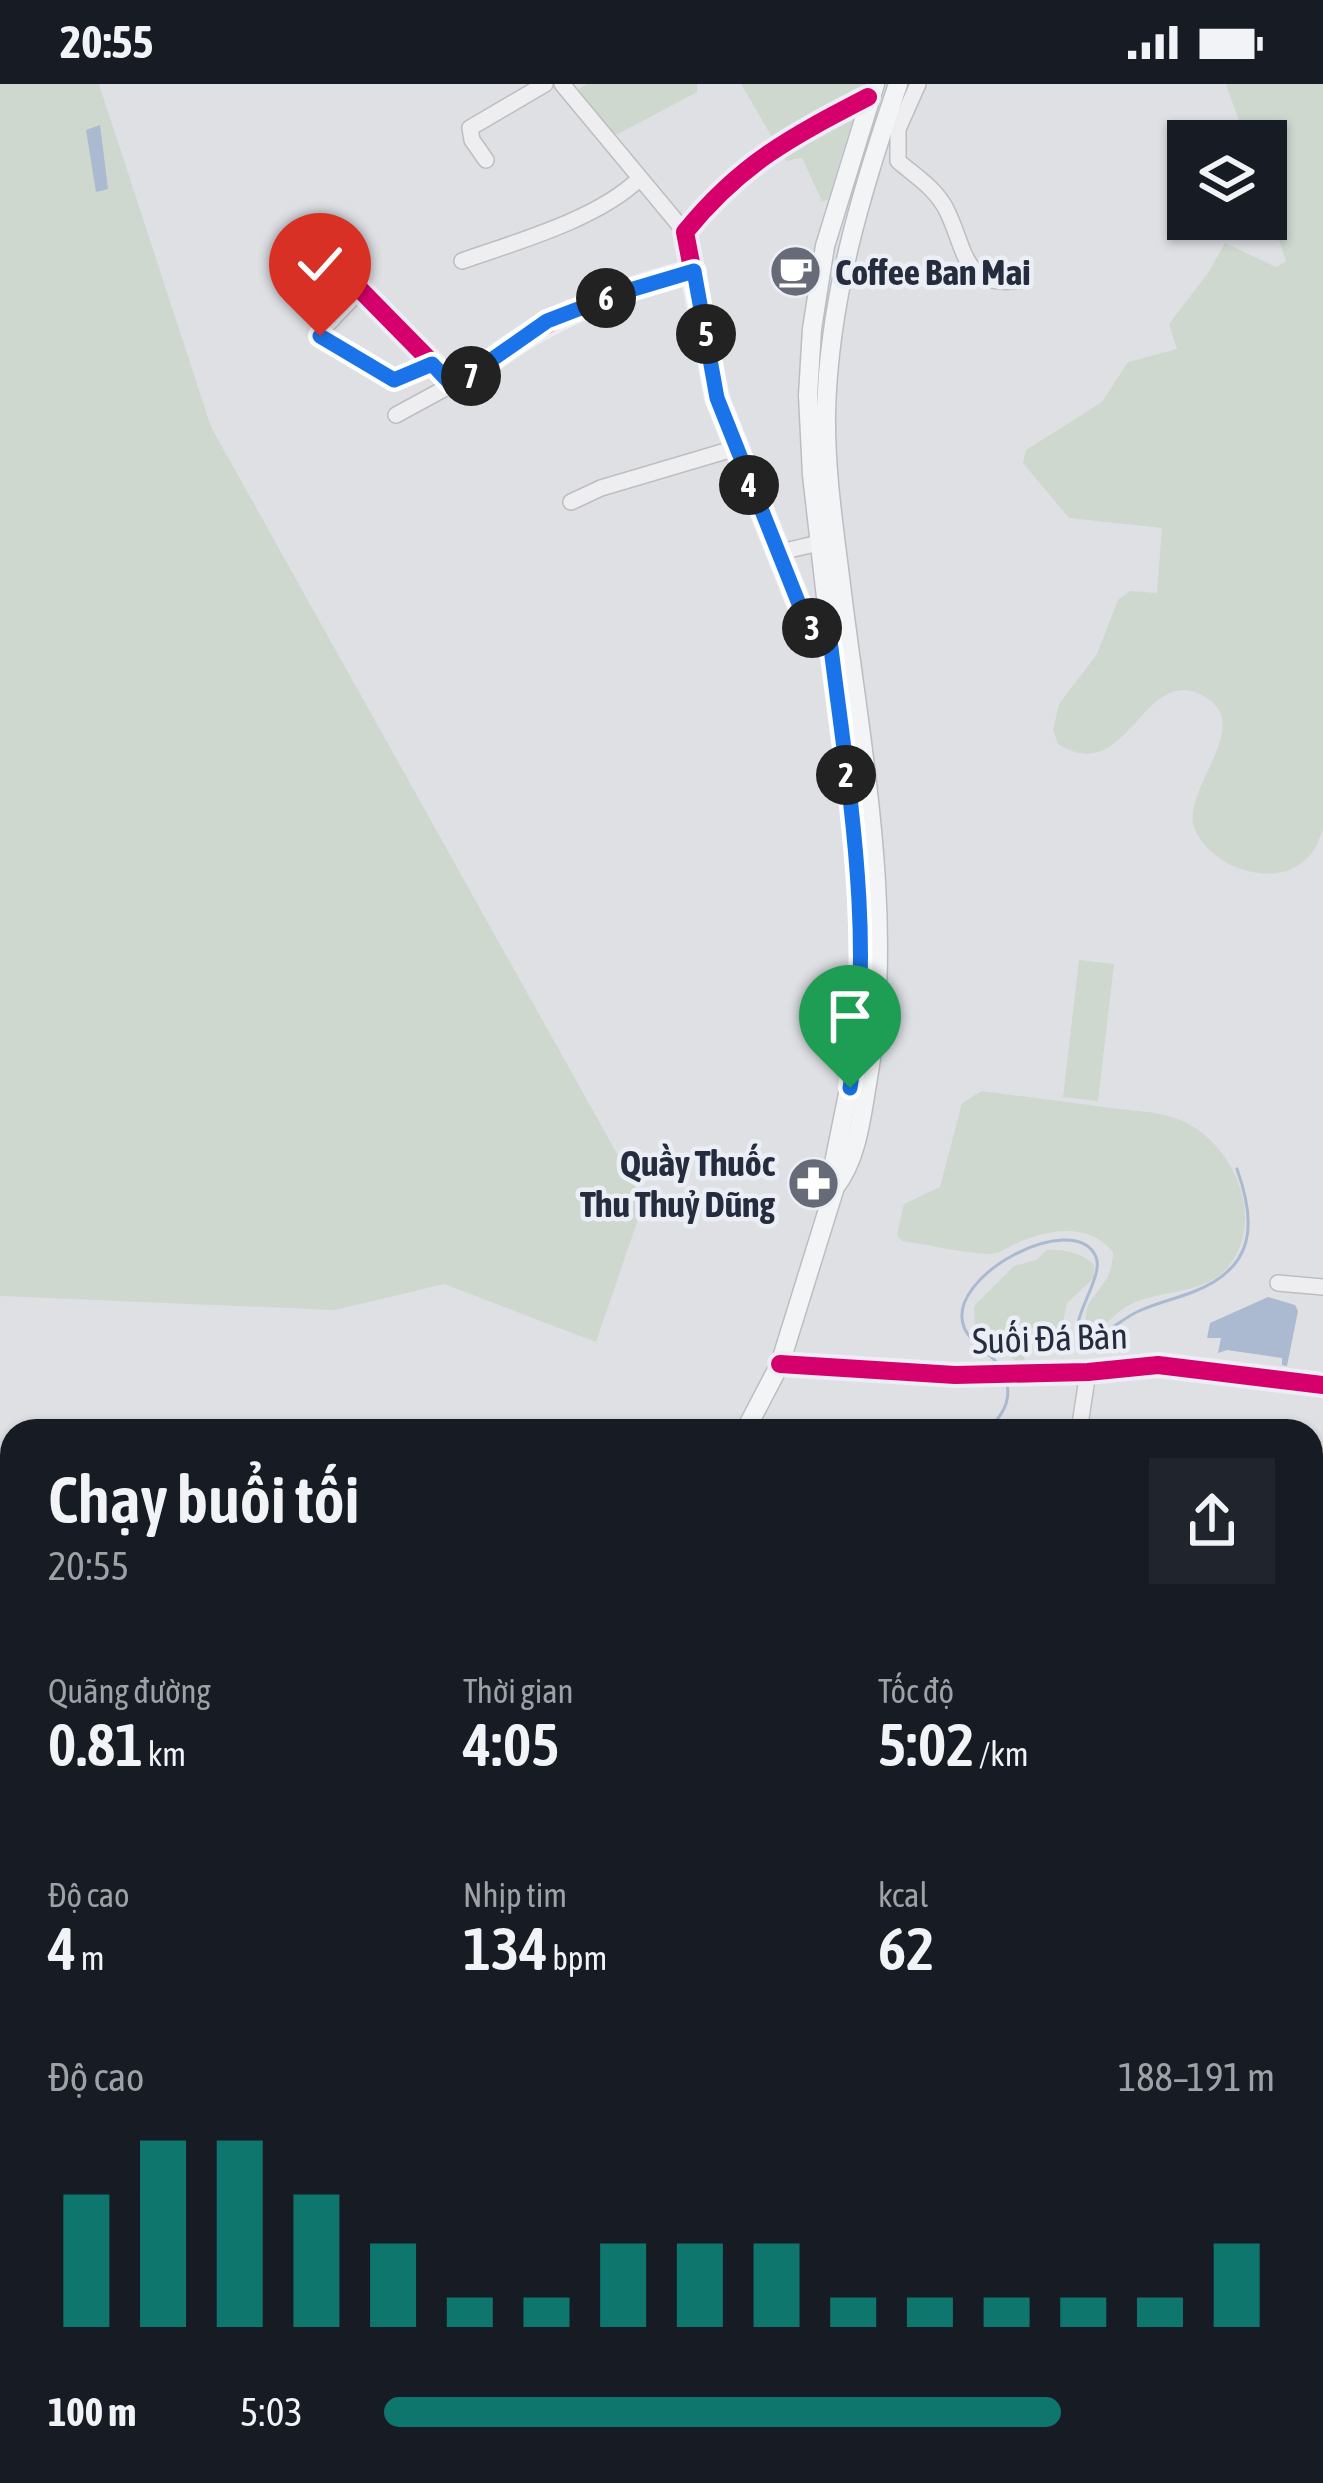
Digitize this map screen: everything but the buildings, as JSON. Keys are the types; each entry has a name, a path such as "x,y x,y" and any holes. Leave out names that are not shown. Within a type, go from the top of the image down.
{"main road":[{"path":"751,1419 779,1364 835,1187 834,1162 858,1044 860,896 830,640 830,350 838,289 860,194 898,84"},
{"path":"835,1187 848,1171 863,1106 880,951 877,878 808,395 825,246 872,91"}],"street":[{"path":"486,160 470,128 545,84"},
{"path":"562,84 685,232 717,398 809,626 830,640"},
{"path":"918,84 898,129 898,161 929,186 945,207 968,267 991,280 1023,280"},
{"path":"685,232 718,191 779,143 872,91"},
{"path":"462,261 571,220 622,193 638,178"},
{"path":"335,264 453,384"},
{"path":"396,416 466,381 547,321 694,271"},
{"path":"360,290 320,332 322,339 394,380 432,364"},
{"path":"571,502 601,488 736,448"},
{"path":"776,553 827,541"},
{"path":"1277,1283 1323,1287"},
{"name":"Suối Đá Bàn","path":"779,1364 955,1375 1158,1365 1323,1385"},
{"path":"1080,1419 1088,1372"}],"shaded area":[{"path":"0,84 99,84 211,427 644,1202 596,1342 444,1284 335,1310 0,1296"},
{"path":"587,84 697,84 697,92 612,134 580,94 579,89"},
{"path":"741,84 871,84 851,125 828,200 822,201 802,158 786,161"},
{"path":"1226,84 1323,84 1323,829 1313,851 1298,866 1266,874 1216,856 1195,830 1197,797 1223,725 1219,709 1205,697 1184,690 1166,695 1102,750 1082,753 1058,744 1053,730 1059,704 1097,654 1118,600 1130,591 1157,593 1162,528 1069,518 1023,463 1026,450 1102,402 1128,362 1177,349 1169,324 1225,243 1276,267 1286,261 1279,240 1287,240 1287,120 1239,120"},
{"path":"1079,960 1114,964 1098,1101 1063,1097"},
{"path":"982,1091 1159,1114 1194,1127 1226,1158 1243,1199 1242,1242 1232,1262 1209,1282 1135,1302 1093,1328 1086,1321 1086,1312 1108,1275 1113,1252 1092,1236 1054,1232 989,1254 902,1241 897,1235 904,1204 940,1187 962,1103"},
{"path":"1047,1250 1085,1257 1094,1265 1094,1278 1067,1303 1059,1342 1047,1347 1037,1340 1033,1328 1018,1331 1022,1366 975,1329 974,1306 1014,1266 1036,1260"}],"water":[{"path":"100,125 108,189 96,192 86,130"},
{"path":"1268,1297 1295,1305 1298,1311 1287,1366 1282,1365 1282,1358 1227,1350 1218,1353 1221,1338 1207,1338 1210,1323"}],"waterway":[{"path":"1002,1368 964,1327 963,1307 991,1270 1040,1244 1064,1240 1083,1244 1097,1264 1077,1327 1089,1337 1103,1332 1229,1271 1246,1242 1248,1226 1237,1169"},
{"path":"998,1419 1008,1397 1007,1383"}],"cycle path":[{"path":"830,640 809,626 803,614 717,398 685,232 747,170 868,97"},
{"path":"335,264 453,384 466,381 518,341 573,312 694,271"},
{"path":"780,1364 955,1375 1158,1365 1323,1385"}],"place":[{"name":"Coffee Ban Mai","path":"796,272"},
{"name":"Quầy Thuốc Thu Thuỷ Dũng","path":"814,1184"}],"route":[{"path":"320,336 394,380 432,364 457,384 547,321 694,271 717,398 803,614 809,626 830,640 860,896 862,986 850,1088"}]}
